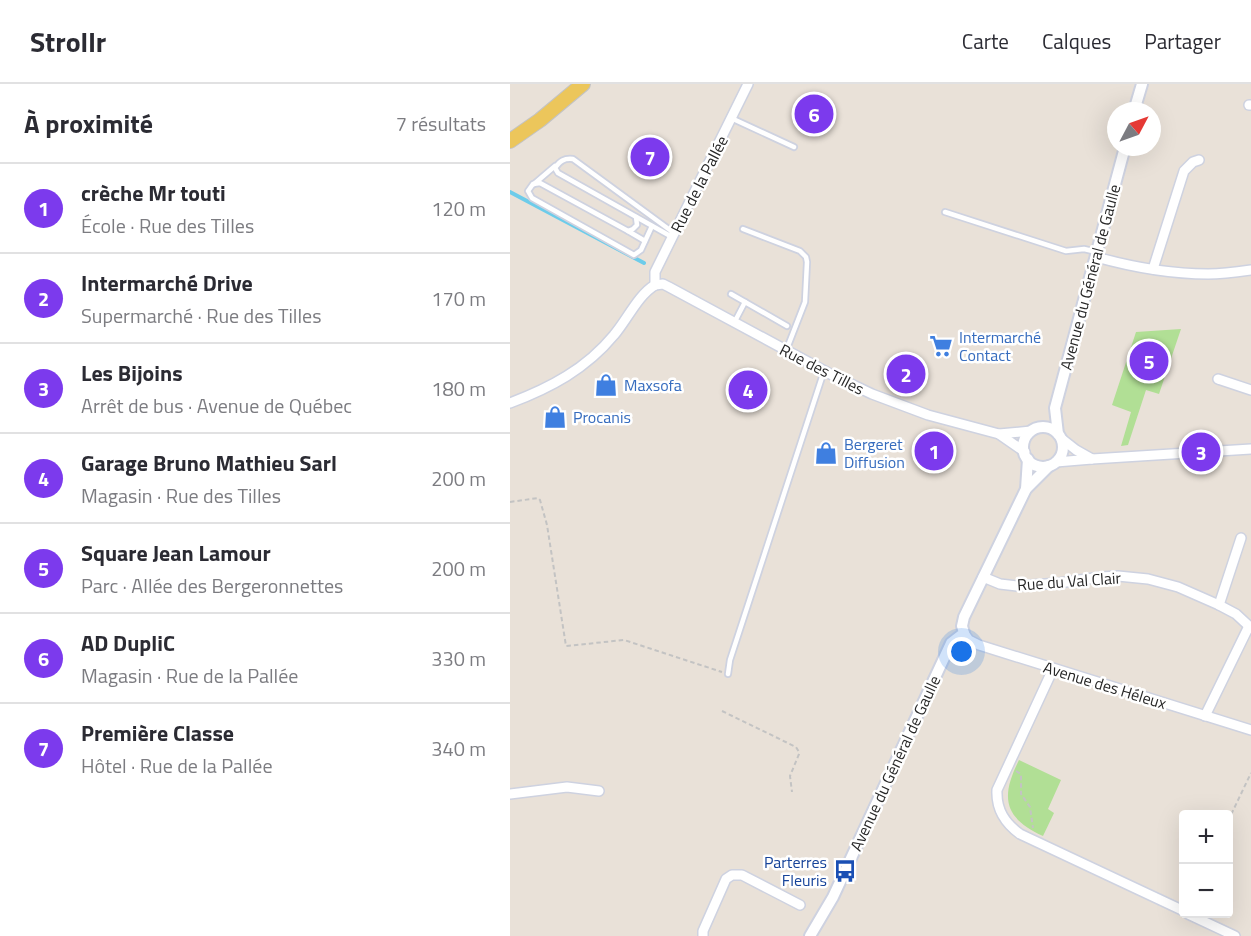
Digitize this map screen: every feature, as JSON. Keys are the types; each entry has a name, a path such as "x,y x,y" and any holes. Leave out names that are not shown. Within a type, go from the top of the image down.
{"main road":[{"path":"510,141 540,120 583,84"}],"street":[{"name":"Rue de la Pallée","path":"655,285 655,272 748,84"},
{"path":"1137,102 1142,84"},
{"name":"Avenue du Général de Gaulle","path":"1060,436 1055,408 1123,156"},
{"path":"1153,269 1184,171 1193,162 1199,160"},
{"path":"1096,255 1153,269 1195,274 1251,270"},
{"name":"Rue des Tilles","path":"655,285 663,284 824,371 897,404 928,415 999,434 1035,430"},
{"path":"510,403 553,385 582,365 606,344 643,295 655,285"},
{"path":"1218,379 1251,390"},
{"name":"Avenue du Général de Gaulle","path":"1035,430 1055,408"},
{"path":"1092,459 1076,450 1049,428 1035,430 1024,443 1026,456 1036,465 1092,459 1251,449"},
{"name":"Rue des Tilles","path":"999,434 1026,456"},
{"path":"1052,464 1062,454 1060,436"},
{"name":"Avenue du Général de Gaulle","path":"1026,456 1026,489"},
{"name":"Avenue du Général de Gaulle","path":"810,936 829,904 953,640 964,633 963,617 1026,489 1052,464"},
{"path":"1219,605 1241,538"},
{"name":"Rue du Val Clair","path":"983,577 1000,584 1017,586 1059,584 1118,576 1148,579 1178,587 1219,605 1236,614 1250,627"},
{"path":"1205,716 1250,627"},
{"name":"Avenue des Héleux","path":"964,633 969,640 980,645 1251,730"},
{"path":"1053,669 997,790 997,803 1004,820 1012,829 1031,840 1179,910"},
{"path":"510,794 567,786 598,791"},
{"path":"703,936 702,932 726,879 732,875 742,875 800,905"},
{"path":"1197,918 1235,936"}],"lane":[{"path":"731,118 794,147"},
{"path":"652,226 641,250 634,255 532,198 528,191 559,162 567,158 573,159 673,235"},
{"path":"559,162 555,168 558,173 652,226 673,235"},
{"path":"533,184 540,183 548,187 645,241"},
{"path":"945,212 1066,250 1084,249 1096,255"},
{"path":"628,231 633,230 637,225 636,217"},
{"path":"743,229 800,251 806,257 805,302 786,351"},
{"path":"731,294 787,326"},
{"path":"734,323 745,302"},
{"path":"728,674 730,660 824,371"}],"path":[{"path":"510,502 538,498 540,500 547,525 566,646 624,640 728,674"},
{"path":"722,711 796,747 799,754 790,776 792,792"},
{"path":"1008,767 1021,774 1021,794 1030,807 1034,831 1031,840"},
{"path":"1233,811 1251,773"}],"green space":[{"path":"1181,329 1159,394 1146,390 1128,445 1121,446 1131,412 1112,405 1136,332"},
{"path":"1019,760 1061,780 1048,809 1054,813 1043,836 1020,822 1009,805 1009,785"}],"waterway":[{"path":"510,192 644,263"}],"place":[{"name":"AD DupliC","path":"814,114"},
{"name":"Première Classe","path":"650,157"},
{"name":"Intermarché Contact","path":"941,346"},
{"name":"Square Jean Lamour","path":"1149,361"},
{"name":"Intermarché Drive","path":"906,374"},
{"name":"Maxsofa","path":"606,385"},
{"name":"Garage Bruno Mathieu Sarl","path":"748,390"},
{"name":"Procanis","path":"555,417"},
{"name":"crèche Mr touti","path":"934,451"},
{"name":"Les Bijoins","path":"1201,452"},
{"name":"Bergeret Diffusion","path":"826,453"},
{"name":"Parterres Fleuris","path":"845,871"}]}
